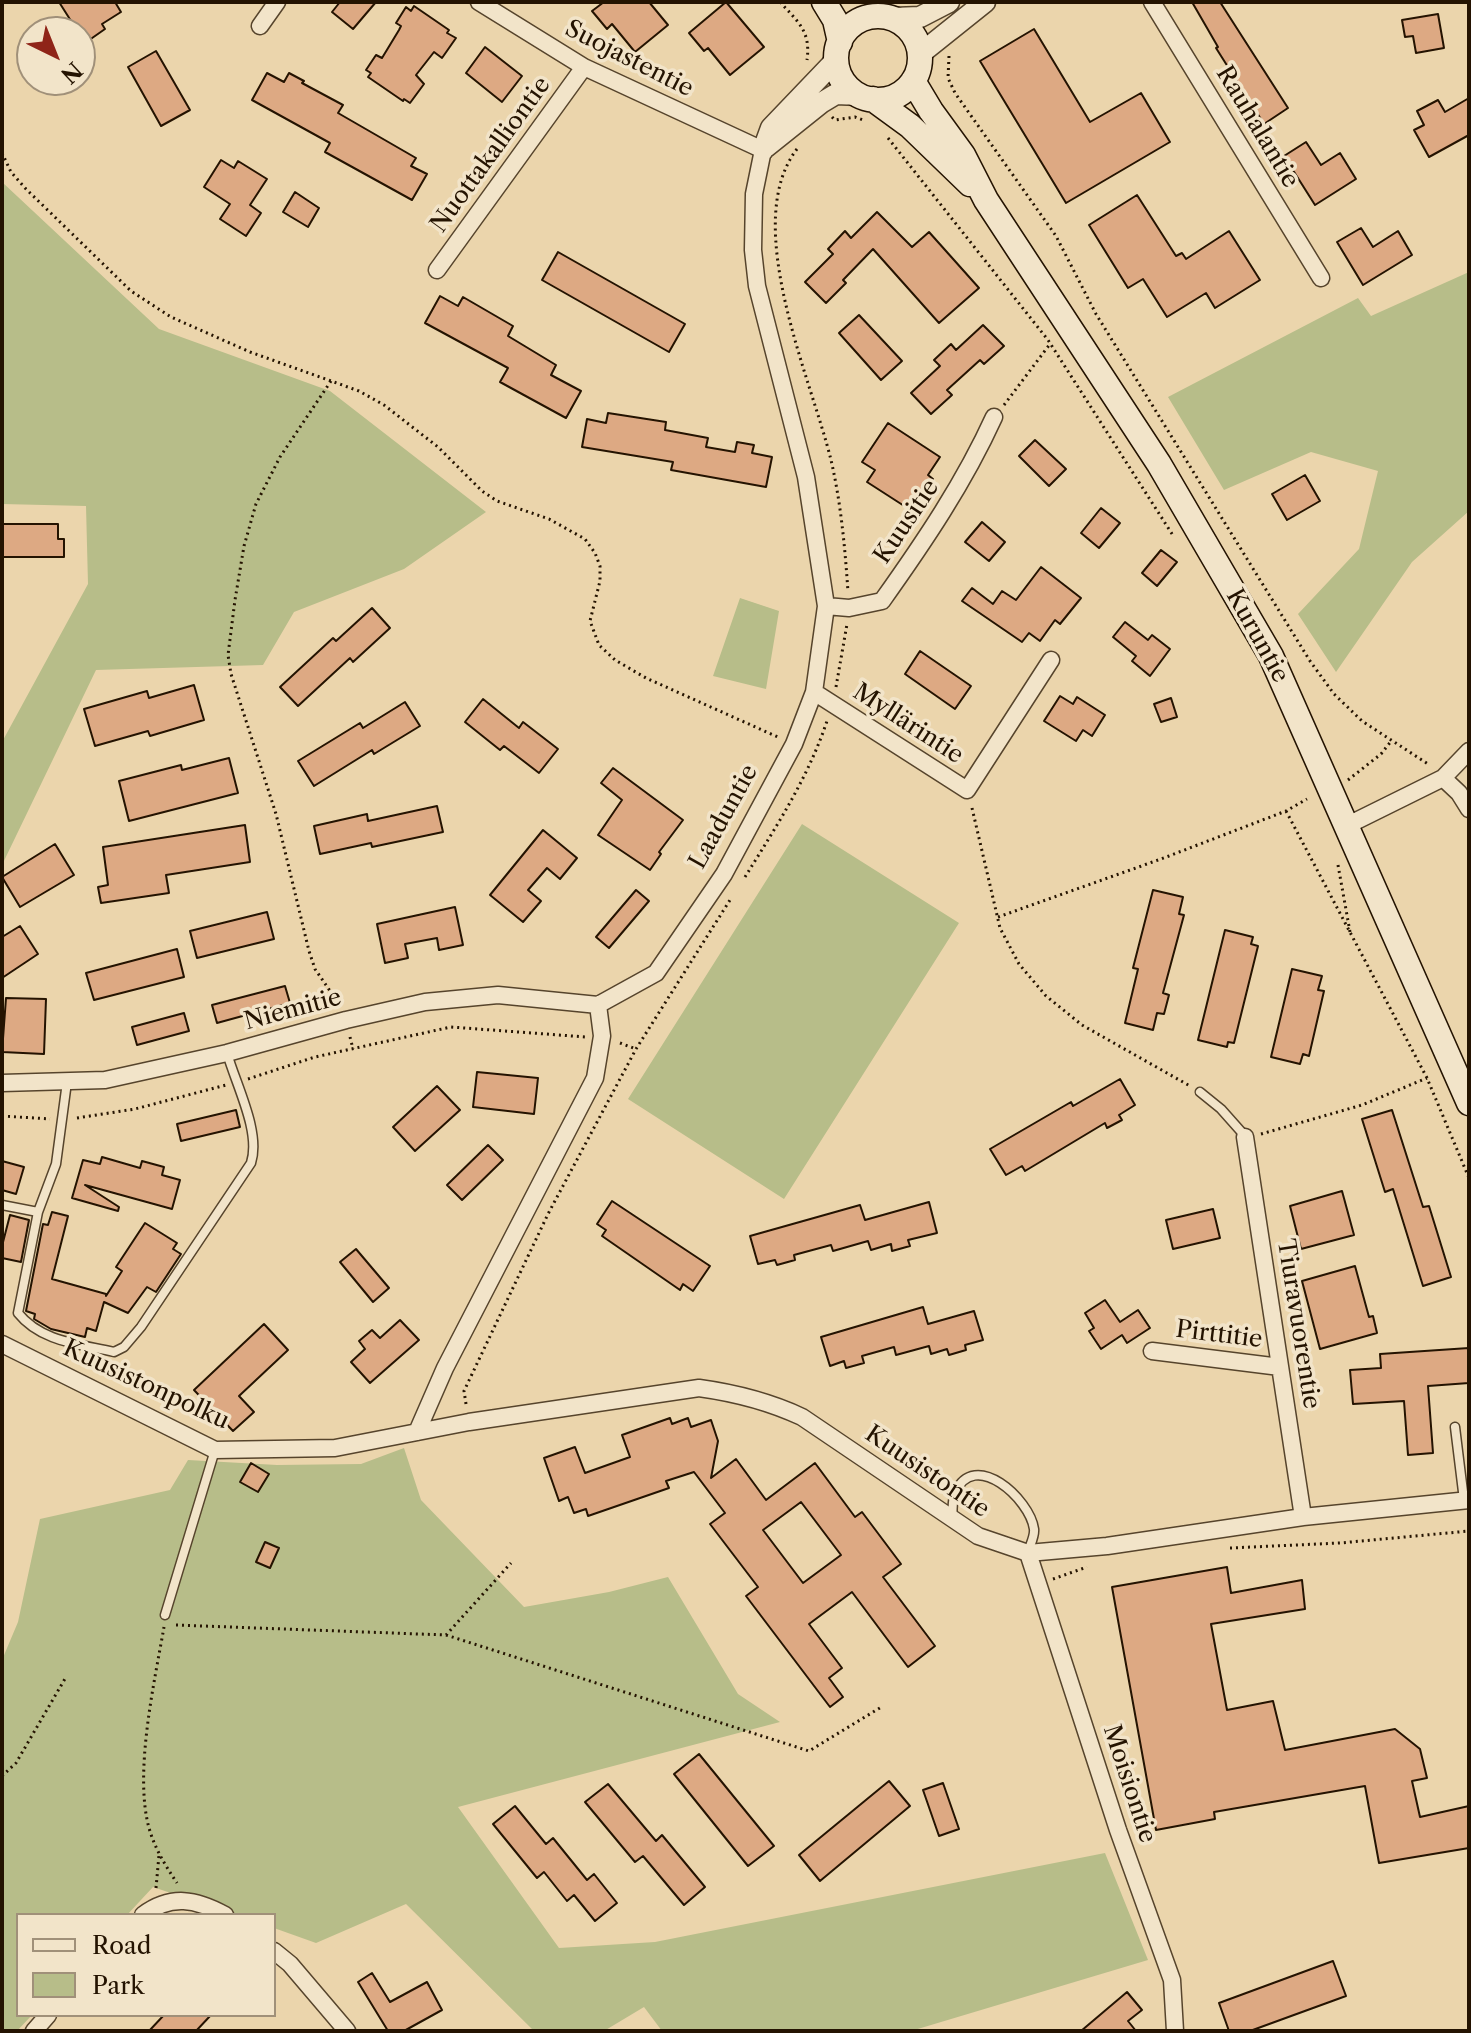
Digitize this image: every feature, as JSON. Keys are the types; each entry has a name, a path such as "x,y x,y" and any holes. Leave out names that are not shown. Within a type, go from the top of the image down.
{"main road":[{"path":"824,2 835,20 843,80 866,105 896,96 913,81 919,68 920,54 911,32 863,2"},
{"path":"838,50 858,21 871,17 889,18"},
{"name":"Kuruntie","path":"913,81 963,155 986,200 1159,464 1271,656 1469,1103"},
{"name":"Kuruntie","path":"866,105 910,126 986,200"}],"street":[{"path":"260,26 277,2"},
{"name":"Suojastentie","path":"479,2 584,67 763,150"},
{"path":"889,18 920,17 949,2"},
{"path":"920,54 985,2"},
{"name":"Rauhalantie","path":"1152,2 1321,278"},
{"path":"763,150 815,95 838,50"},
{"name":"Nuottakalliontie","path":"437,270 584,67"},
{"path":"815,95 836,94 866,105"},
{"name":"Laaduntie","path":"598,1005 656,973 724,874 794,744 814,692 826,606 806,477 757,286 753,250 754,194 763,150"},
{"name":"Kuusitie","path":"826,606 849,608 882,601 972,466 994,417"},
{"name":"Myllärintie","path":"814,692 967,790 1051,660"},
{"path":"1346,826 1443,778 1469,751"},
{"path":"1443,778 1459,793 1469,809"},
{"name":"Niemitie","path":"2,1083 105,1080 227,1053 425,1002 498,995 598,1005"},
{"path":"417,1432 445,1368 595,1078 602,1036 598,1005"},
{"name":"Tiuravuorentie","path":"1245,1137 1303,1517"},
{"name":"Kuusistonpolku","path":"2,1344 215,1450 335,1448 417,1432"},
{"name":"Pirttitie","path":"1152,1351 1280,1367"},
{"name":"Kuusistontie","path":"417,1432 699,1388 736,1393 802,1417 978,1536 1028,1553 1107,1546 1303,1517 1466,1500"},
{"name":"Moisiontie","path":"1028,1553 1118,1830 1172,1980 1175,2031"},
{"path":"148,1911 188,1900 221,1913"},
{"path":"276,1953 290,1964 347,2031"}],"lane":[{"path":"67,1082 56,1164 38,1212 18,1313 28,1326 45,1336 114,1352 124,1347 141,1327 251,1163 255,1150 251,1129 227,1053"},
{"path":"1200,1092 1221,1109 1245,1137"},
{"path":"2,1205 38,1212"},
{"path":"1455,1427 1466,1500"},
{"path":"165,1620 215,1450"},
{"path":"952,1517 954,1494 961,1484 973,1476 986,1476 1016,1494 1028,1512 1034,1531 1028,1553"}],"path":[{"path":"780,2 803,28 808,40 802,75 835,120 855,117 866,105"},
{"path":"951,27 947,64 948,78 955,93 1056,236 1096,314 1310,661 1334,694 1362,721 1432,767 1443,778"},
{"path":"884,133 1050,344 1175,538"},
{"path":"743,880 784,815 815,755 832,704 849,608 842,522 831,460 795,340 777,253 776,212 781,183 789,159 800,146"},
{"path":"2,153 11,172 26,189 131,291 171,317 250,352 359,391 384,405 438,447 482,491 497,501 549,519 585,539 600,566 600,581 590,621 599,645 615,660 646,678 815,755"},
{"path":"994,417 1050,344"},
{"path":"331,381 280,457 256,504 244,546 228,655 231,674 276,814 309,951 315,969 343,1010 353,1049"},
{"path":"1347,780 1381,754 1392,740"},
{"path":"967,790 1000,928 1019,964 1046,996 1082,1025 1200,1092"},
{"path":"998,917 1161,859 1286,811 1307,799"},
{"path":"1286,811 1427,1078 1469,1178"},
{"path":"1337,863 1350,932"},
{"path":"469,1422 464,1391 548,1214 636,1049 734,893"},
{"path":"2,1116 63,1119 135,1109 235,1083 315,1057 451,1027 602,1036 636,1049"},
{"path":"1245,1137 1270,1133 1362,1105 1427,1078"},
{"path":"1222,1549 1249,1545 1340,1543 1469,1531"},
{"path":"446,1635 511,1563"},
{"path":"1038,1585 1099,1566"},
{"path":"188,1900 159,1855 148,1825 144,1765 165,1620 446,1635 809,1751 883,1706"},
{"path":"2,1776 16,1763 66,1677"},
{"path":"148,1911 159,1855"}],"green space":[{"path":"2,182 159,329 330,391 486,512 404,569 294,612 263,665 96,670 2,865 2,742 88,584 86,506 2,504"},
{"path":"1469,272 1469,511 1412,562 1336,672 1298,614 1359,549 1378,471 1311,452 1224,490 1168,397 1358,298 1371,316"},
{"path":"740,598 779,611 766,689 713,676"},
{"path":"802,824 959,923 784,1199 628,1099"},
{"path":"404,1448 421,1500 524,1607 609,1592 668,1577 738,1694 780,1722 458,1807 559,1948 655,1942 1105,1853 1148,1960 911,2031 662,2031 644,2007 604,2031 534,2031 406,1904 316,1943 276,1929 276,1913 230,1913 153,1887 129,1913 16,1913 16,2017 30,2017 17,2031 2,2031 2,1660 18,1622 40,1519 170,1490 188,1460 277,1465 361,1464"}],"building":[{"path":"59,2 115,2 121,12 102,24 105,29 96,35 96,16 68,16"},
{"path":"340,2 376,2 353,29 332,12"},
{"path":"604,2 649,2 668,25 635,52 612,24 607,29 592,11"},
{"path":"726,2 764,47 730,75 708,48 704,51 689,33"},
{"path":"1192,2 1220,2 1288,108 1264,124 1216,48"},
{"path":"414,6 456,38 442,58 434,52 416,75 424,84 410,103 368,77 371,73 366,70 376,55 382,58 401,26 396,23 406,7 411,11"},
{"path":"1438,14 1444,48 1416,53 1413,36 1405,37 1402,20"},
{"path":"1034,29 1090,122 1141,93 1170,142 1066,203 980,61"},
{"path":"485,47 522,76 502,102 466,73"},
{"path":"156,51 190,110 161,126 128,67"},
{"path":"267,73 284,82 289,73 304,81 302,83 343,105 338,113 416,158 411,166 427,174 412,200 325,152 330,143 252,100"},
{"path":"1469,98 1469,135 1429,157 1414,130 1424,125 1417,111 1438,100 1445,112"},
{"path":"1306,142 1321,165 1340,153 1356,179 1315,205 1284,156"},
{"path":"221,160 234,168 238,161 267,179 250,205 261,213 246,236 220,219 230,204 204,187"},
{"path":"295,192 319,208 308,227 283,212"},
{"path":"1137,195 1176,256 1182,253 1186,259 1229,231 1260,280 1215,308 1206,293 1167,317 1143,279 1128,288 1089,225"},
{"path":"877,212 912,247 929,232 979,288 939,323 873,249 826,303 805,282 833,254 828,249 845,231 851,238"},
{"path":"1361,228 1373,247 1398,231 1412,255 1363,285 1337,242"},
{"path":"558,252 685,324 669,352 542,280"},
{"path":"440,296 458,306 463,297 513,326 508,336 556,365 551,375 581,391 566,418 500,382 508,368 425,323"},
{"path":"859,315 902,361 881,380 839,333"},
{"path":"983,325 1004,346 984,364 980,360 947,390 952,395 931,414 911,393 940,366 934,360 951,344 956,350"},
{"path":"608,413 666,422 665,430 708,438 706,447 735,452 737,442 754,445 752,453 772,457 766,487 671,470 673,462 582,447 587,419 606,423"},
{"path":"888,423 940,457 928,475 933,479 912,511 867,482 875,470 862,462"},
{"path":"1035,440 1066,469 1049,486 1019,456"},
{"path":"1305,475 1320,501 1287,520 1272,494"},
{"path":"1101,508 1120,523 1099,548 1081,533"},
{"path":"982,522 1005,542 989,561 965,542"},
{"path":"2,524 58,524 58,539 64,539 64,557 2,557"},
{"path":"1161,550 1177,562 1157,586 1142,573"},
{"path":"1041,567 1081,598 1060,624 1055,620 1040,641 1029,633 1022,642 962,601 972,588 993,604 1002,591 1016,600"},
{"path":"372,608 390,628 353,662 350,658 298,706 280,687 333,638 336,641"},
{"path":"1125,622 1148,640 1152,635 1170,649 1150,676 1132,661 1136,656 1113,637"},
{"path":"920,651 971,686 955,709 905,674"},
{"path":"194,685 204,720 150,736 148,731 95,746 84,709 147,691 149,698"},
{"path":"1060,696 1073,704 1077,697 1105,715 1092,736 1083,730 1076,741 1044,721"},
{"path":"1171,698 1177,717 1161,722 1154,704"},
{"path":"483,699 519,728 523,722 558,749 539,773 504,746 500,750 465,722"},
{"path":"405,702 420,726 374,754 372,750 314,786 298,761 360,723 363,728"},
{"path":"229,758 238,793 129,821 119,781 181,765 182,770"},
{"path":"613,768 683,820 659,852 661,854 650,870 598,835 622,800 601,783"},
{"path":"437,806 443,832 320,854 314,826 367,814 368,821"},
{"path":"245,825 250,862 166,875 169,893 101,903 98,887 108,885 103,847"},
{"path":"543,830 577,858 560,879 547,868 528,890 541,901 523,922 490,895"},
{"path":"55,844 74,875 20,907 2,877"},
{"path":"636,890 649,901 609,948 596,937"},
{"path":"1153,890 1183,897 1179,914 1184,915 1163,993 1169,995 1164,1014 1157,1013 1153,1030 1125,1023 1138,969 1133,968"},
{"path":"455,907 463,945 439,950 437,938 405,944 408,958 385,963 377,924"},
{"path":"267,912 274,939 197,958 190,931"},
{"path":"20,926 38,954 2,978 2,937"},
{"path":"1225,930 1253,937 1251,944 1258,946 1234,1043 1228,1042 1227,1047 1198,1040"},
{"path":"177,949 184,977 94,1000 86,973"},
{"path":"1292,969 1322,976 1318,990 1324,991 1309,1056 1303,1054 1300,1064 1271,1057"},
{"path":"285,986 290,1003 217,1023 212,1005"},
{"path":"6,998 46,999 44,1054 2,1052"},
{"path":"184,1013 189,1031 137,1045 132,1027"},
{"path":"477,1072 538,1078 534,1114 473,1107"},
{"path":"1120,1079 1135,1105 1119,1115 1122,1120 1107,1128 1105,1123 1025,1171 1022,1166 1006,1175 990,1149 1071,1102 1073,1106"},
{"path":"437,1086 460,1110 415,1151 393,1127"},
{"path":"236,1110 240,1127 181,1141 177,1124"},
{"path":"1392,1110 1423,1207 1429,1206 1451,1277 1423,1286 1393,1189 1385,1192 1362,1119"},
{"path":"488,1145 503,1160 462,1200 447,1185"},
{"path":"102,1157 140,1168 142,1161 164,1167 162,1175 180,1180 172,1209 85,1185 119,1207 118,1211 72,1198 83,1160 100,1164"},
{"path":"2,1161 24,1167 16,1194 2,1190"},
{"path":"1342,1191 1354,1235 1301,1249 1290,1206"},
{"path":"612,1201 710,1266 693,1291 683,1284 680,1290 602,1236 606,1230 597,1224"},
{"path":"929,1202 937,1233 908,1240 910,1246 892,1251 891,1244 871,1250 868,1241 833,1251 831,1245 794,1255 795,1260 777,1265 775,1260 758,1264 750,1236 860,1205 865,1220"},
{"path":"1213,1209 1220,1238 1173,1249 1166,1220"},
{"path":"52,1212 68,1216 52,1279 106,1296 122,1271 116,1267 145,1223 177,1243 173,1249 181,1254 156,1292 147,1287 128,1313 104,1302 96,1331 87,1328 85,1337 51,1329 34,1319 35,1314 26,1311 43,1224 48,1225"},
{"path":"10,1215 29,1220 21,1262 2,1258"},
{"path":"356,1249 389,1288 373,1302 340,1262"},
{"path":"1355,1266 1369,1317 1373,1316 1377,1333 1320,1349 1302,1281"},
{"path":"1105,1300 1120,1322 1138,1310 1150,1328 1127,1343 1122,1335 1101,1349 1089,1331 1094,1328 1085,1313"},
{"path":"923,1307 928,1324 974,1311 983,1340 965,1345 966,1350 949,1355 947,1349 931,1354 929,1346 896,1355 894,1347 862,1356 864,1363 846,1368 844,1361 830,1366 821,1337"},
{"path":"400,1320 419,1340 370,1383 351,1362 365,1349 359,1341 372,1330 380,1338"},
{"path":"264,1324 288,1350 239,1396 254,1412 233,1431 194,1390"},
{"path":"1469,1348 1469,1383 1428,1386 1433,1453 1408,1455 1404,1401 1353,1404 1350,1370 1381,1368 1380,1354"},
{"path":"670,1418 672,1424 688,1418 691,1427 711,1420 718,1441 711,1478 736,1459 766,1500 815,1463 855,1517 862,1512 901,1564 883,1577 935,1646 908,1667 852,1592 809,1624 842,1668 829,1678 843,1697 830,1707 746,1596 758,1587 710,1524 725,1513 694,1472 666,1481 669,1488 588,1516 586,1509 574,1513 568,1497 559,1501 544,1458 575,1447 585,1473 630,1457 622,1435","holes":["801,1502 841,1555 803,1583 763,1530"]},
{"path":"251,1463 269,1474 258,1492 240,1482"},
{"path":"265,1542 279,1548 270,1568 256,1562"},
{"path":"1227,1567 1231,1593 1302,1580 1305,1609 1211,1624 1227,1710 1273,1701 1285,1750 1395,1729 1420,1749 1427,1778 1412,1781 1420,1817 1469,1806 1469,1848 1379,1863 1365,1786 1214,1812 1215,1819 1156,1830 1112,1587"},
{"path":"699,1754 774,1846 748,1866 674,1774"},
{"path":"889,1781 910,1806 820,1881 799,1855"},
{"path":"943,1783 959,1829 939,1836 923,1790"},
{"path":"608,1784 656,1841 662,1835 705,1887 684,1905 643,1856 635,1862 585,1802"},
{"path":"515,1806 546,1844 553,1838 587,1880 594,1874 617,1903 595,1921 574,1895 567,1901 544,1872 537,1878 493,1824"},
{"path":"1333,1961 1346,1996 1250,2031 1229,2031 1219,2003"},
{"path":"372,1973 390,2002 427,1982 442,2010 404,2031 388,2031 358,1982"},
{"path":"1127,1992 1142,2010 1128,2021 1136,2031 1081,2031"},
{"path":"162,2017 209,2017 196,2031 149,2031"}]}
